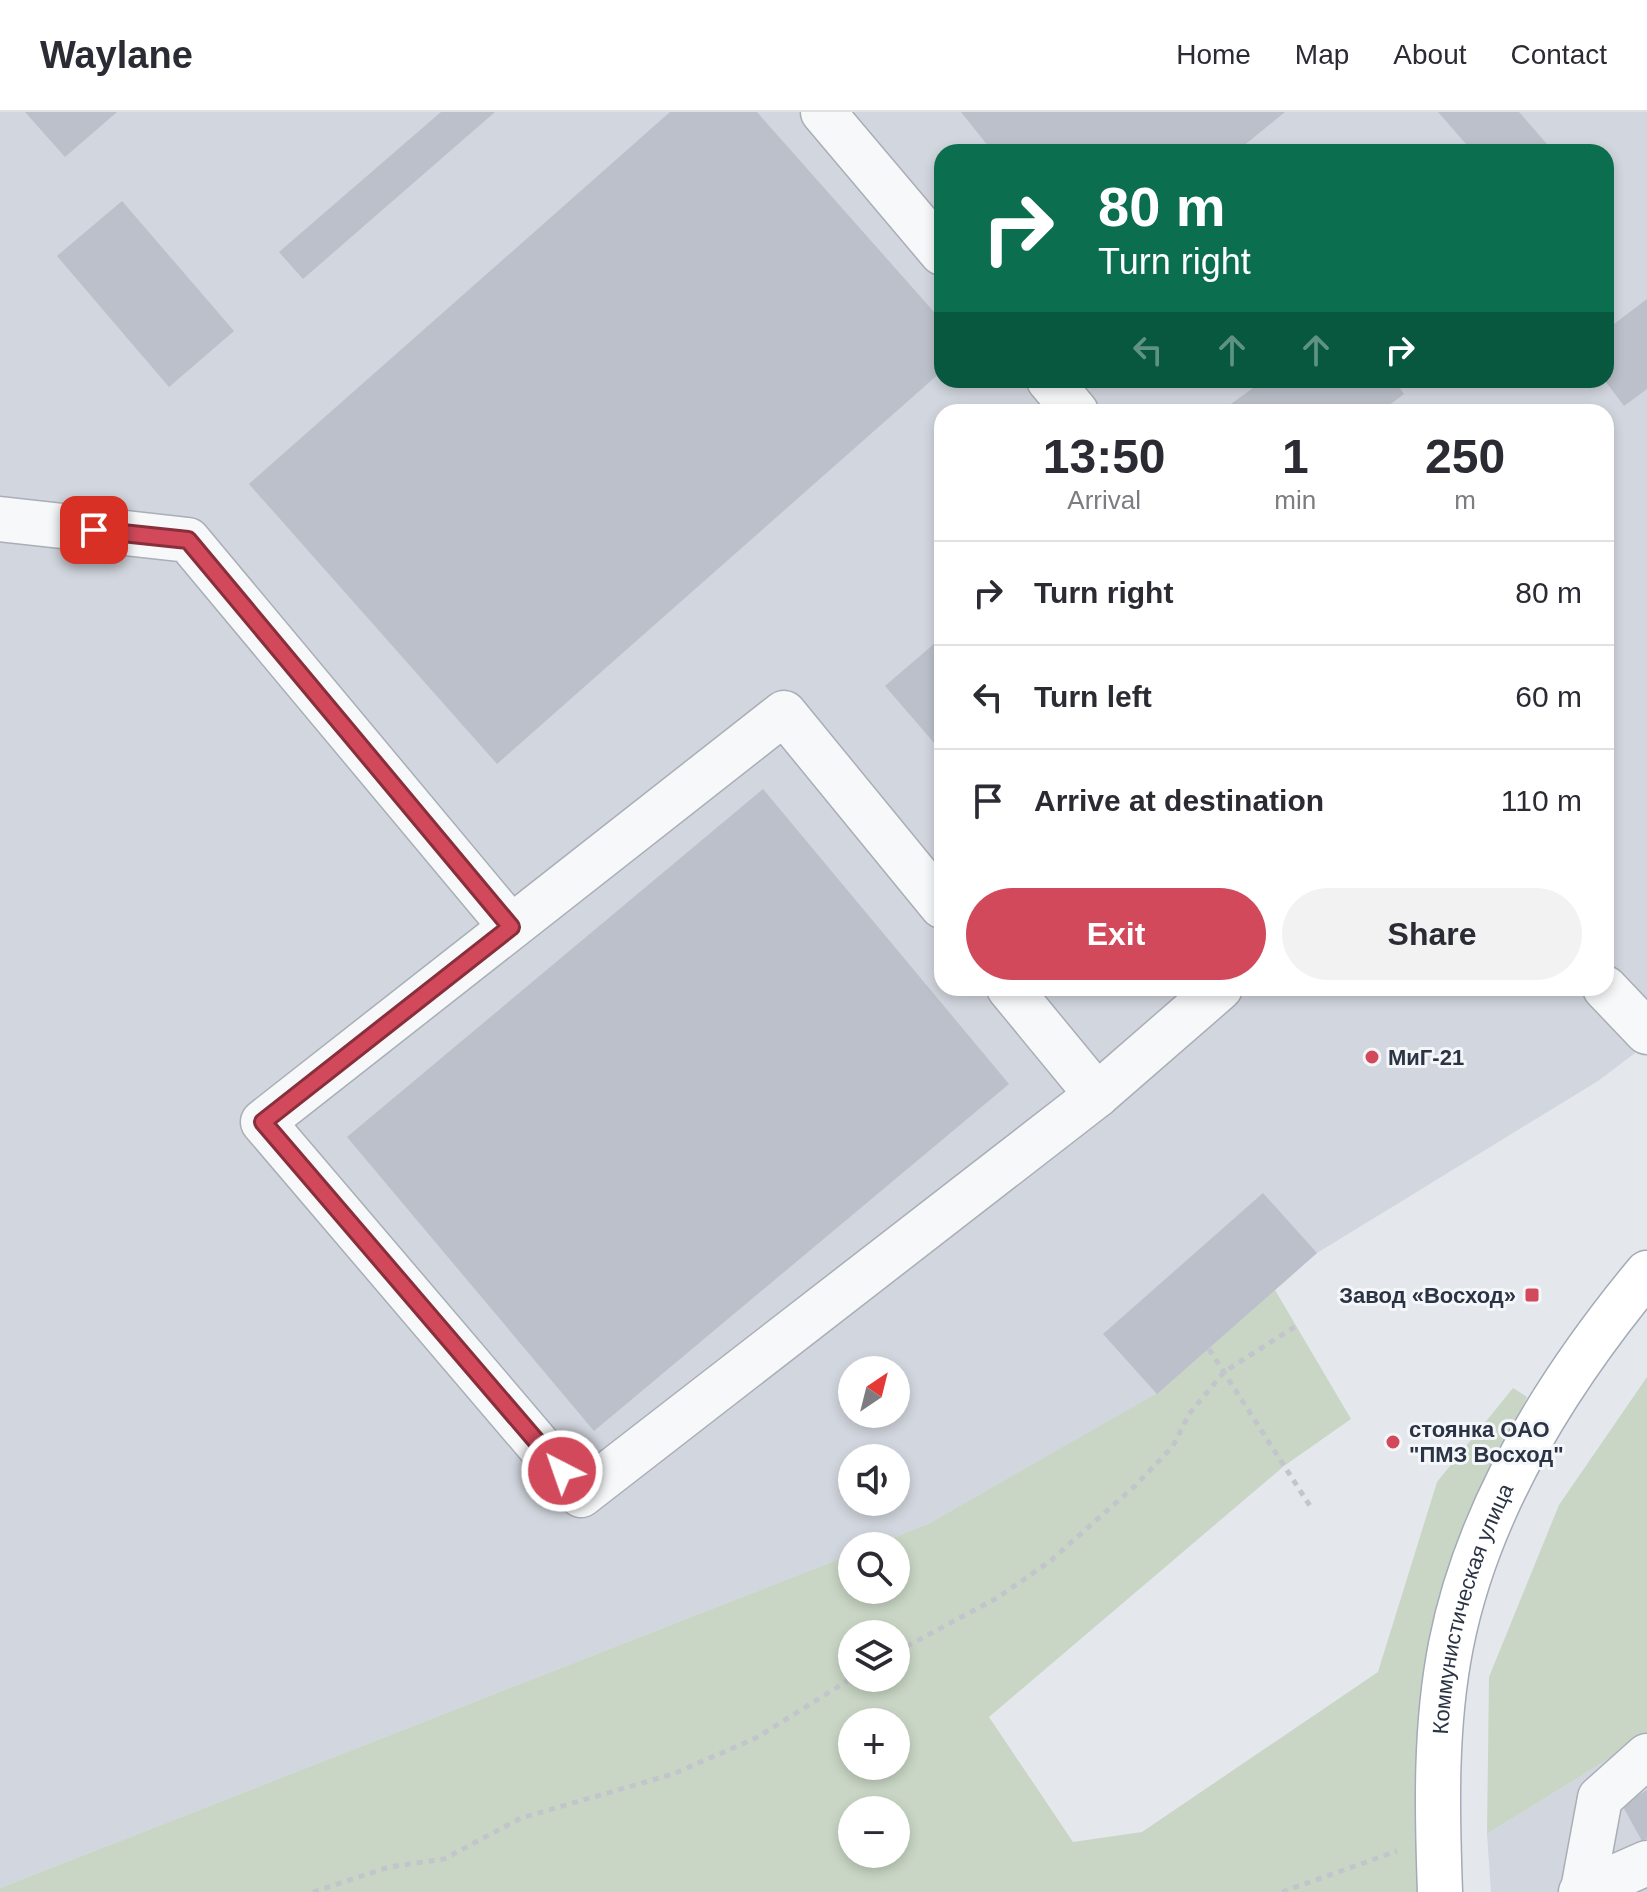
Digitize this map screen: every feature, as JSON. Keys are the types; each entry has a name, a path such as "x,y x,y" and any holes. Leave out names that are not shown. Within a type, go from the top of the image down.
{"main road":[{"name":"Коммунистическая улица","path":"1440,1892 1438,1824 1444,1684 1455,1630 1475,1563 1519,1461 1556,1400 1647,1273"}],"lane":[{"path":"823,112 934,244"},
{"path":"1056,388 1069,404"},
{"path":"0,519 188,540 511,927"},
{"path":"934,896 784,713 263,1122 581,1495 1097,1095 1211,996"},
{"path":"1016,996 1097,1095"},
{"path":"1613,996 1647,1032"},
{"path":"1582,1891 1600,1798 1647,1756"},
{"path":"1582,1891 1647,1863"}],"path":[{"path":"910,1645 997,1598 1078,1538 1173,1446 1189,1414 1224,1372 1299,1324"},
{"path":"1209,1349 1310,1506"},
{"path":"313,1892 389,1867 444,1859 521,1818 673,1774 756,1738 838,1687"},
{"path":"1282,1892 1363,1866 1415,1843 1438,1824"}],"shaded area":[{"path":"0,112 1647,112 1647,1044 1598,1081 1317,1253 1157,1394 928,1524 908,1532 838,1532 838,1559 0,1888"},
{"path":"1647,1735 1647,1892 1491,1892 1487,1834"}],"green space":[{"path":"1275,1290 1351,1419 1284,1466 989,1717 1073,1842 1142,1832 1378,1672 1437,1482 1513,1388 1527,1397 1505,1445 1428,1892 0,1892 0,1888 838,1559 838,1604 910,1604 908,1532 928,1524 1156,1394"},
{"path":"1647,1377 1647,1735 1487,1834 1489,1677 1559,1505"}],"building":[{"path":"25,112 117,112 65,157"},
{"path":"441,112 495,112 303,279 279,252"},
{"path":"670,112 757,112 934,312 934,378 497,764 249,484"},
{"path":"961,112 1285,112 1246,144 987,144"},
{"path":"1438,112 1519,112 1547,144 1466,144"},
{"path":"122,201 234,331 169,387 57,256"},
{"path":"1647,299 1647,389 1624,406 1610,388 1614,388 1614,324"},
{"path":"1253,388 1400,388 1404,394 1391,404 1231,404"},
{"path":"934,644 934,743 885,686"},
{"path":"763,789 1009,1084 594,1431 347,1137"},
{"path":"1263,1193 1317,1253 1157,1394 1103,1334"},
{"path":"1647,1790 1647,1838 1642,1841 1622,1805"}],"place":[{"name":"МиГ-21","path":"1372,1057"},
{"name":"Завод «Восход»","path":"1532,1295"},
{"name":"стоянка ОАО \"ПМЗ Восход\"","path":"1393,1442"}],"route":[{"path":"94,530 188,540 511,927 263,1122 562,1471"}]}
